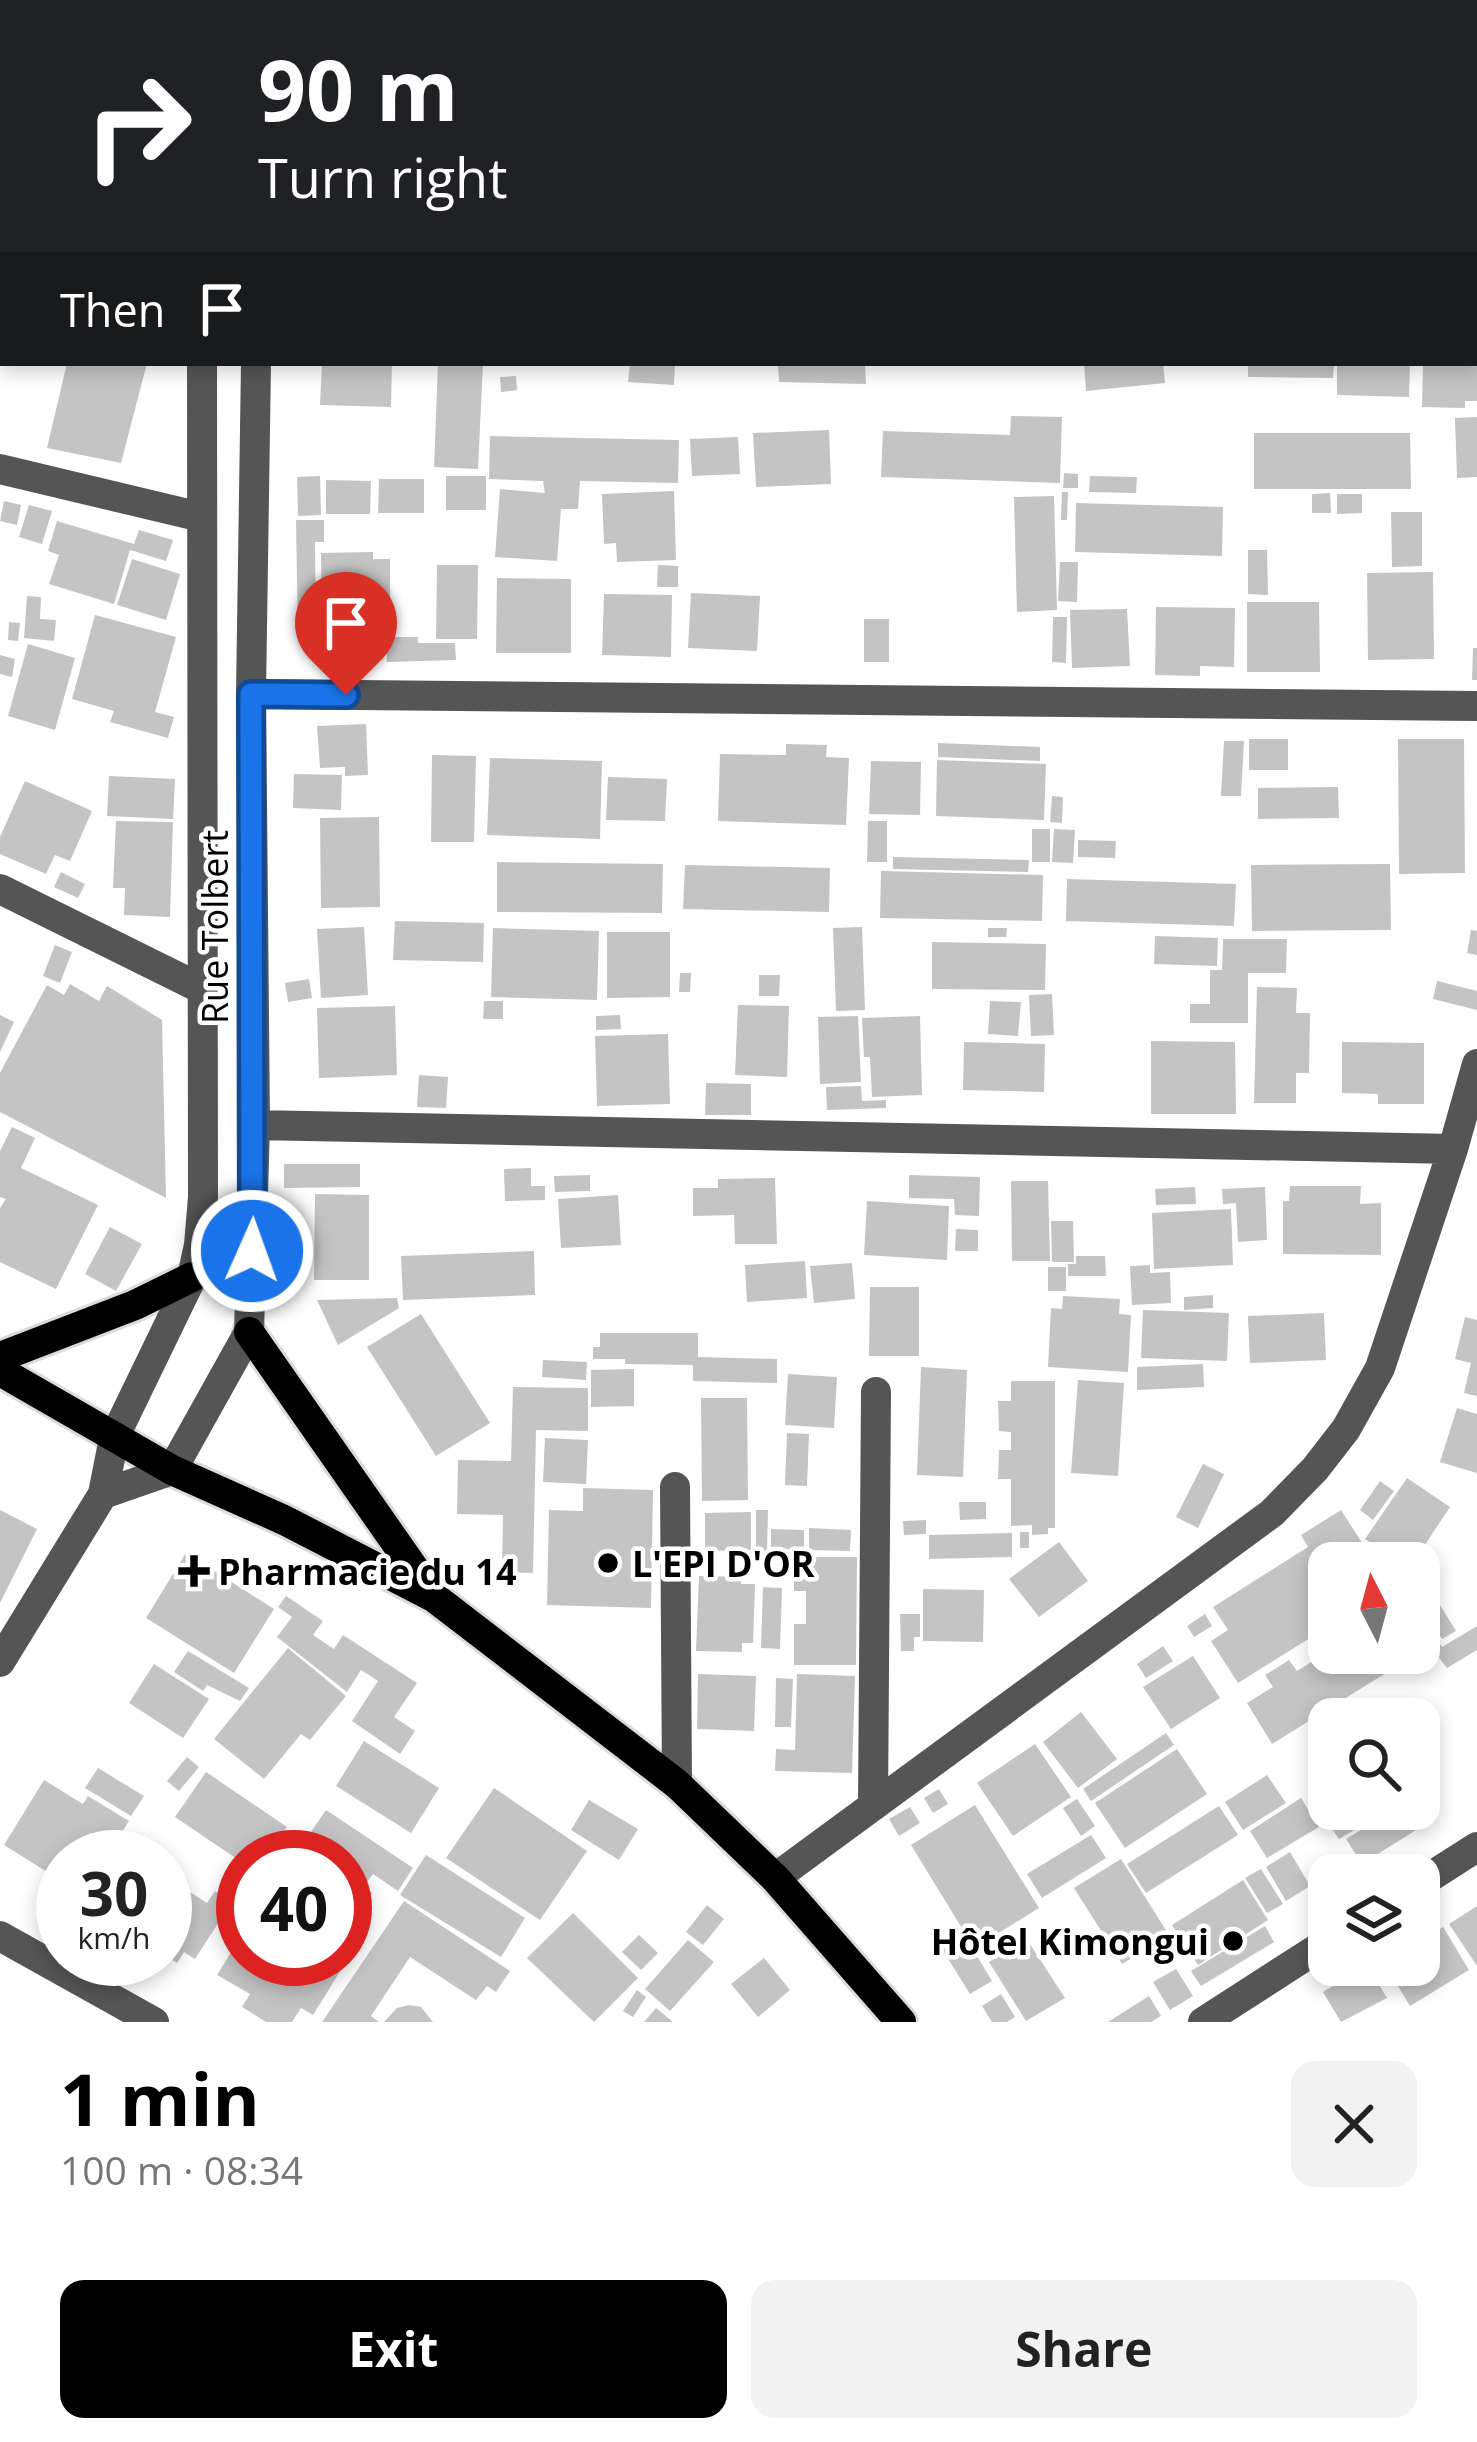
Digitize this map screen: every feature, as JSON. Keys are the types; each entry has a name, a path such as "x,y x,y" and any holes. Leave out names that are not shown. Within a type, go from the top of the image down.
{"main road":[{"path":"0,1357 135,1305 192,1277"},
{"path":"249,1332 435,1598"},
{"path":"0,1371 172,1470 284,1520 435,1598 677,1784 775,1878 901,2022"}],"street":[{"name":"Rue Tolbert","path":"0,1662 103,1494 115,1438 192,1277 199,1245 202,366"},
{"name":"Rue Tolbert","path":"172,1470 249,1332 255,1125 251,694 256,366"},
{"path":"0,469 201,517"},
{"path":"251,694 1477,706"},
{"path":"0,889 202,989"},
{"path":"775,1878 1272,1513 1315,1469 1346,1429 1381,1368 1454,1149 1477,1064"},
{"path":"255,1125 1454,1149"},
{"path":"873,1806 877,1393"},
{"path":"103,1494 172,1470"},
{"path":"675,1487 677,1784"},
{"path":"1440,1871 1477,1847"},
{"path":"0,1936 154,2022"},
{"path":"1203,2022 1308,1954"}],"building":[{"path":"66,366 146,366 121,463 47,448"},
{"path":"322,366 392,366 391,407 320,405"},
{"path":"438,366 483,366 478,469 434,467"},
{"path":"630,366 675,366 674,385 628,382"},
{"path":"778,366 865,366 866,384 779,382"},
{"path":"1084,366 1163,366 1165,383 1086,391"},
{"path":"1248,366 1334,366 1333,378 1248,377"},
{"path":"1337,366 1410,366 1409,397 1337,395"},
{"path":"1423,366 1477,366 1477,401 1465,401 1465,408 1422,407"},
{"path":"516,376 517,390 501,392 500,377"},
{"path":"1011,416 1062,417 1060,483 881,477 883,431 1010,435"},
{"path":"1477,417 1477,477 1457,478 1455,418"},
{"path":"829,430 831,484 756,487 753,433"},
{"path":"1254,433 1410,433 1411,489 1254,489"},
{"path":"490,436 679,440 678,483 580,481 578,509 561,509 557,561 495,557 500,489 545,493 543,481 489,479"},
{"path":"738,437 740,474 692,476 690,439"},
{"path":"1064,473 1078,474 1078,488 1063,488"},
{"path":"320,476 321,515 298,516 297,477"},
{"path":"446,476 486,476 486,510 446,510"},
{"path":"1090,476 1137,477 1136,493 1089,492"},
{"path":"379,479 424,479 424,513 378,513"},
{"path":"326,480 371,481 370,514 326,514"},
{"path":"674,491 676,560 617,562 616,543 604,544 602,494"},
{"path":"1062,492 1068,492 1067,520 1061,520"},
{"path":"1330,493 1331,513 1312,513 1312,494"},
{"path":"1337,494 1362,494 1362,513 1337,514"},
{"path":"1054,496 1057,610 1017,612 1014,497"},
{"path":"4,501 21,505 17,525 0,521"},
{"path":"1076,503 1223,507 1222,556 1075,552"},
{"path":"29,505 52,511 42,544 19,537"},
{"path":"1391,512 1422,512 1422,566 1392,567"},
{"path":"296,520 324,520 324,542 315,542 316,639 298,640"},
{"path":"57,521 134,544 139,530 173,540 166,561 130,550 114,604 49,584 59,555 48,551"},
{"path":"1248,550 1267,550 1268,595 1248,594"},
{"path":"373,552 373,559 390,559 390,620 373,620 373,667 322,667 321,553"},
{"path":"132,559 180,574 166,620 117,605"},
{"path":"1060,562 1078,562 1077,602 1058,601"},
{"path":"437,565 478,565 477,639 436,639"},
{"path":"658,565 678,566 678,587 657,587"},
{"path":"1433,572 1434,659 1368,660 1367,573"},
{"path":"497,578 571,579 571,653 496,653"},
{"path":"691,593 760,596 757,651 688,648"},
{"path":"604,594 672,595 671,657 602,655"},
{"path":"27,596 41,597 40,619 56,620 54,641 24,638"},
{"path":"1247,602 1319,602 1320,672 1247,672"},
{"path":"1156,607 1235,608 1234,667 1200,666 1200,676 1155,675"},
{"path":"1127,609 1130,666 1072,668 1070,610"},
{"path":"95,615 176,637 155,712 174,717 168,738 110,722 114,711 72,699"},
{"path":"1053,617 1067,617 1066,663 1052,662"},
{"path":"864,619 889,619 889,662 864,662"},
{"path":"9,622 20,623 18,641 8,640"},
{"path":"387,637 455,643 456,660 387,662"},
{"path":"28,644 75,658 55,730 8,716"},
{"path":"1473,648 1477,648 1477,680 1472,680"},
{"path":"0,655 15,659 12,677 0,674"},
{"path":"366,724 368,775 345,776 345,767 320,768 317,726"},
{"path":"1249,739 1288,739 1288,770 1249,770"},
{"path":"1398,739 1464,739 1465,873 1399,874"},
{"path":"1224,741 1244,741 1241,796 1221,796"},
{"path":"938,743 1040,747 1040,761 938,757"},
{"path":"786,744 827,745 826,757 849,758 846,825 718,821 720,754 786,755"},
{"path":"432,755 476,756 474,842 431,842"},
{"path":"490,758 602,761 600,839 487,835"},
{"path":"937,760 1046,764 1044,820 936,816"},
{"path":"871,761 921,762 920,815 869,814"},
{"path":"294,774 342,775 341,810 293,808"},
{"path":"109,776 175,779 173,819 107,816"},
{"path":"608,777 667,779 665,821 606,820"},
{"path":"25,781 92,811 70,861 55,855 46,874 0,854 0,837"},
{"path":"1338,787 1339,818 1258,819 1258,788"},
{"path":"1052,796 1063,797 1062,823 1050,822"},
{"path":"379,817 380,907 321,908 320,818"},
{"path":"116,821 173,822 170,917 124,915 125,888 113,888"},
{"path":"868,821 887,821 887,862 867,862"},
{"path":"1032,829 1050,829 1050,862 1032,862"},
{"path":"1054,829 1075,830 1073,863 1052,862"},
{"path":"1078,840 1116,841 1115,858 1078,857"},
{"path":"893,857 1029,860 1028,872 893,869"},
{"path":"497,862 663,864 662,913 497,912"},
{"path":"1390,864 1391,930 1252,931 1251,865"},
{"path":"685,865 830,868 829,912 683,909"},
{"path":"881,871 1043,875 1042,921 880,918"},
{"path":"61,872 85,884 78,898 54,887"},
{"path":"1067,879 1236,884 1234,926 1066,921"},
{"path":"395,921 484,923 483,962 393,960"},
{"path":"364,927 368,995 321,998 317,929"},
{"path":"862,927 865,1010 836,1011 833,928"},
{"path":"493,928 599,931 597,1000 491,997"},
{"path":"988,928 1007,928 1006,937 988,937"},
{"path":"1471,930 1477,931 1477,955 1467,953"},
{"path":"607,932 670,932 670,997 607,998"},
{"path":"1155,936 1218,938 1217,966 1154,964"},
{"path":"1223,939 1287,939 1286,973 1248,973 1248,1023 1190,1023 1190,1004 1210,1004 1210,970 1222,970"},
{"path":"932,942 1046,944 1045,990 932,989"},
{"path":"55,945 72,952 60,983 43,976"},
{"path":"680,973 691,973 690,992 679,992"},
{"path":"759,975 780,975 779,996 759,996"},
{"path":"309,979 312,998 288,1002 285,983"},
{"path":"1437,981 1477,991 1477,1010 1433,999"},
{"path":"70,984 99,1001 107,986 162,1020 166,1198 0,1112 0,1073 47,985 64,995"},
{"path":"1257,987 1297,988 1296,1013 1310,1013 1309,1073 1296,1073 1296,1103 1254,1103"},
{"path":"1052,994 1054,1035 1031,1036 1029,995"},
{"path":"484,1001 503,1001 503,1019 483,1019"},
{"path":"990,1001 1021,1002 1018,1036 988,1034"},
{"path":"738,1005 789,1006 787,1077 735,1075"},
{"path":"395,1006 397,1075 319,1078 317,1008"},
{"path":"0,1015 14,1022 0,1052"},
{"path":"620,1015 621,1029 596,1030 596,1016"},
{"path":"858,1016 861,1082 820,1084 818,1017"},
{"path":"920,1016 922,1095 872,1097 862,1018"},
{"path":"668,1034 670,1104 597,1106 595,1036"},
{"path":"1151,1041 1235,1042 1236,1114 1151,1114"},
{"path":"964,1042 1045,1044 1044,1092 963,1090"},
{"path":"1342,1042 1424,1043 1424,1104 1378,1104 1378,1094 1342,1093"},
{"path":"419,1075 448,1077 446,1108 417,1107"},
{"path":"706,1083 751,1084 751,1115 705,1115"},
{"path":"861,1086 862,1101 886,1100 886,1108 827,1110 826,1087"},
{"path":"12,1127 35,1138 21,1168 98,1205 56,1289 0,1262 0,1208 6,1199 0,1197 0,1151"},
{"path":"284,1164 360,1164 360,1187 284,1188"},
{"path":"531,1168 531,1186 545,1186 545,1200 505,1201 504,1169"},
{"path":"590,1175 590,1191 555,1192 554,1176"},
{"path":"909,1175 980,1177 979,1216 955,1215 954,1199 909,1198"},
{"path":"775,1178 777,1244 735,1244 734,1215 693,1216 693,1188 718,1188 718,1179"},
{"path":"1011,1181 1048,1181 1050,1261 1012,1261"},
{"path":"1290,1186 1361,1186 1360,1204 1381,1203 1381,1255 1283,1254 1283,1201 1289,1201"},
{"path":"1195,1187 1196,1204 1156,1205 1155,1189"},
{"path":"1265,1187 1267,1240 1238,1242 1236,1203 1223,1204 1222,1189"},
{"path":"315,1194 369,1195 369,1280 314,1280"},
{"path":"618,1195 621,1245 561,1248 558,1199"},
{"path":"867,1201 949,1206 947,1260 864,1255"},
{"path":"1231,1209 1233,1265 1154,1269 1152,1213"},
{"path":"1051,1221 1073,1221 1074,1262 1052,1262"},
{"path":"110,1227 142,1244 116,1291 85,1274"},
{"path":"956,1229 978,1230 978,1251 955,1251"},
{"path":"534,1251 535,1295 403,1300 401,1256"},
{"path":"1076,1256 1105,1256 1106,1276 1068,1276 1068,1264 1076,1264"},
{"path":"805,1261 807,1298 747,1302 745,1265"},
{"path":"852,1263 855,1299 814,1303 810,1266"},
{"path":"1150,1265 1150,1273 1170,1272 1171,1303 1132,1305 1130,1266"},
{"path":"1048,1267 1066,1267 1066,1291 1048,1291"},
{"path":"870,1287 919,1287 919,1356 869,1356"},
{"path":"1213,1295 1213,1308 1184,1310 1184,1297"},
{"path":"1063,1296 1120,1299 1119,1314 1131,1315 1128,1372 1048,1367 1051,1308 1062,1309"},
{"path":"397,1298 399,1308 338,1345 317,1300"},
{"path":"1143,1310 1229,1313 1227,1361 1141,1358"},
{"path":"1324,1313 1326,1360 1250,1363 1248,1316"},
{"path":"421,1314 490,1423 436,1456 367,1347"},
{"path":"1465,1317 1477,1320 1477,1396 1464,1393 1471,1363 1455,1359"},
{"path":"600,1333 698,1333 698,1357 777,1359 777,1383 693,1381 693,1365 593,1359 593,1347 600,1347"},
{"path":"543,1360 587,1362 586,1380 542,1377"},
{"path":"1203,1364 1204,1387 1137,1390 1137,1367"},
{"path":"921,1367 967,1370 963,1477 917,1475"},
{"path":"634,1369 634,1406 591,1407 591,1370"},
{"path":"788,1374 837,1377 834,1428 785,1425"},
{"path":"1078,1380 1124,1383 1118,1476 1071,1473"},
{"path":"1011,1381 1055,1381 1055,1528 1048,1528 1048,1534 1032,1535 1032,1525 1011,1526 1011,1479 998,1479 999,1450 1011,1450 1011,1432 999,1431 998,1401 1011,1401"},
{"path":"513,1387 588,1388 588,1431 536,1430 533,1573 502,1572 503,1515 457,1514 458,1460 511,1461"},
{"path":"701,1398 747,1398 748,1500 702,1501"},
{"path":"1457,1408 1477,1414 1477,1473 1440,1462"},
{"path":"787,1433 809,1434 807,1486 785,1485"},
{"path":"545,1438 588,1440 586,1484 543,1482"},
{"path":"1203,1464 1224,1474 1198,1528 1176,1517"},
{"path":"1407,1478 1450,1507 1427,1542 1365,1539"},
{"path":"1380,1481 1394,1491 1373,1520 1360,1510"},
{"path":"583,1488 653,1490 651,1608 547,1605 549,1510 583,1511"},
{"path":"959,1502 986,1502 986,1519 960,1520"},
{"path":"0,1510 37,1529 0,1603"},
{"path":"756,1510 768,1510 767,1552 756,1552"},
{"path":"1341,1510 1362,1542 1308,1542 1308,1547 1301,1535"},
{"path":"751,1512 751,1550 705,1551 705,1513"},
{"path":"926,1520 926,1534 904,1535 903,1521"},
{"path":"809,1528 851,1530 850,1551 809,1550"},
{"path":"771,1529 804,1530 804,1549 771,1549"},
{"path":"1020,1532 1029,1532 1029,1548 1020,1548"},
{"path":"1012,1533 1012,1557 929,1559 929,1535"},
{"path":"1059,1542 1088,1581 1039,1617 1009,1579"},
{"path":"1308,1547 1308,1639 1238,1683 1211,1641 1228,1630 1213,1607"},
{"path":"186,1553 274,1609 234,1673 146,1618"},
{"path":"794,1557 857,1557 856,1665 794,1665 794,1624 806,1624 806,1591 794,1591"},
{"path":"699,1576 741,1577 741,1584 755,1584 753,1643 742,1643 742,1652 696,1651"},
{"path":"763,1587 782,1588 780,1649 761,1648"},
{"path":"923,1589 984,1590 983,1642 923,1641"},
{"path":"286,1596 323,1621 313,1635 334,1649 343,1635 417,1683 394,1717 415,1731 400,1754 352,1721 378,1681 361,1670 347,1692 277,1637 292,1617 278,1607"},
{"path":"1440,1605 1456,1631 1442,1639 1440,1636"},
{"path":"900,1614 920,1614 920,1637 914,1637 914,1651 901,1651"},
{"path":"1205,1614 1212,1626 1194,1637 1187,1626"},
{"path":"1477,1626 1477,1650 1447,1668 1440,1659 1440,1644 1442,1647"},
{"path":"1163,1646 1173,1661 1146,1678 1137,1664"},
{"path":"288,1648 346,1696 310,1740 301,1734 264,1779 214,1739"},
{"path":"188,1651 249,1688 240,1701 207,1685 203,1691 174,1672"},
{"path":"1193,1656 1220,1698 1171,1729 1143,1687"},
{"path":"1289,1660 1297,1671 1308,1664 1308,1674 1384,1674 1346,1698 1308,1698 1308,1722 1272,1744 1247,1703 1273,1687 1265,1675"},
{"path":"154,1664 209,1699 183,1738 129,1703"},
{"path":"698,1674 756,1676 754,1731 697,1729"},
{"path":"797,1674 855,1676 852,1773 775,1771 776,1749 795,1750"},
{"path":"776,1678 793,1679 791,1727 775,1727"},
{"path":"1081,1712 1117,1759 1078,1788 1043,1742"},
{"path":"1166,1733 1174,1745 1091,1801 1083,1789"},
{"path":"364,1741 439,1788 411,1833 336,1786"},
{"path":"1035,1744 1071,1797 1013,1836 977,1783"},
{"path":"1177,1749 1207,1794 1125,1848 1095,1803"},
{"path":"187,1757 199,1767 179,1791 167,1781"},
{"path":"98,1768 144,1796 131,1816 85,1788"},
{"path":"206,1772 287,1827 216,1830 216,1845 175,1817"},
{"path":"1267,1775 1286,1803 1243,1830 1225,1802"},
{"path":"44,1780 83,1804 88,1796 129,1821 123,1830 36,1830 36,1865 4,1845"},
{"path":"494,1788 587,1851 540,1920 446,1858"},
{"path":"939,1789 948,1804 933,1813 924,1798"},
{"path":"1301,1798 1308,1809 1308,1830 1314,1830 1267,1858 1250,1831"},
{"path":"1077,1799 1095,1826 1081,1836 1063,1808"},
{"path":"589,1800 638,1829 619,1860 571,1830"},
{"path":"975,1805 1039,1908 974,1948 911,1845"},
{"path":"1219,1806 1238,1835 1146,1893 1127,1864"},
{"path":"910,1807 920,1823 899,1836 889,1819"},
{"path":"326,1810 356,1830 312,1830"},
{"path":"1333,1830 1354,1830 1339,1839"},
{"path":"1361,1830 1416,1830 1378,1854 1356,1854 1346,1839"},
{"path":"1091,1835 1106,1858 1042,1898 1027,1874"},
{"path":"372,1841 413,1868 398,1891 373,1874"},
{"path":"1290,1852 1308,1887 1286,1901 1266,1867"},
{"path":"426,1855 525,1918 501,1957 400,1895"},
{"path":"1121,1859 1169,1935 1122,1964 1074,1888"},
{"path":"1261,1869 1283,1904 1267,1913 1245,1878"},
{"path":"1243,1880 1268,1920 1198,1965 1172,1925"},
{"path":"215,1891 216,1927 195,1959 192,1893 207,1903"},
{"path":"404,1901 510,1971 496,1992 487,1986 476,2000 410,1957 371,2016 379,2022 322,2022 346,1986 372,1986 372,1948"},
{"path":"707,1905 724,1919 703,1945 686,1932"},
{"path":"1477,1906 1477,1966 1449,1924"},
{"path":"573,1913 638,1978 594,2022 527,1958"},
{"path":"1265,1926 1274,1942 1201,1986 1191,1971"},
{"path":"1440,1929 1469,1970 1410,2006 1398,1986 1440,1986"},
{"path":"963,1933 992,1981 970,1994 940,1946"},
{"path":"639,1935 658,1953 641,1970 622,1952"},
{"path":"1026,1938 1065,1998 1026,2021 989,1962"},
{"path":"688,1940 714,1962 670,2011 645,1989"},
{"path":"764,1958 790,1990 758,2017 731,1984"},
{"path":"1176,1969 1193,1996 1170,2010 1153,1982"},
{"path":"236,1986 331,1986 313,2015 301,2008 292,2022 266,2022 242,2007 250,1994"},
{"path":"1333,1986 1380,1986 1387,1998 1341,2022 1323,1992"},
{"path":"637,1990 646,1997 633,2017 623,2011"},
{"path":"1001,1994 1015,2017 992,2022 982,2006"},
{"path":"1149,1996 1161,2016 1151,2022 1108,2022"},
{"path":"421,2007 433,2022 384,2022 397,2008"},
{"path":"656,2008 673,2022 644,2022"}],"place":[{"name":"L'EPI D'OR","path":"608,1563"},
{"name":"Pharmacie du 14","path":"194,1571"},
{"name":"Hôtel Kimongui","path":"1233,1941"}],"route":[{"path":"252,1251 251,694 346,695"}]}
